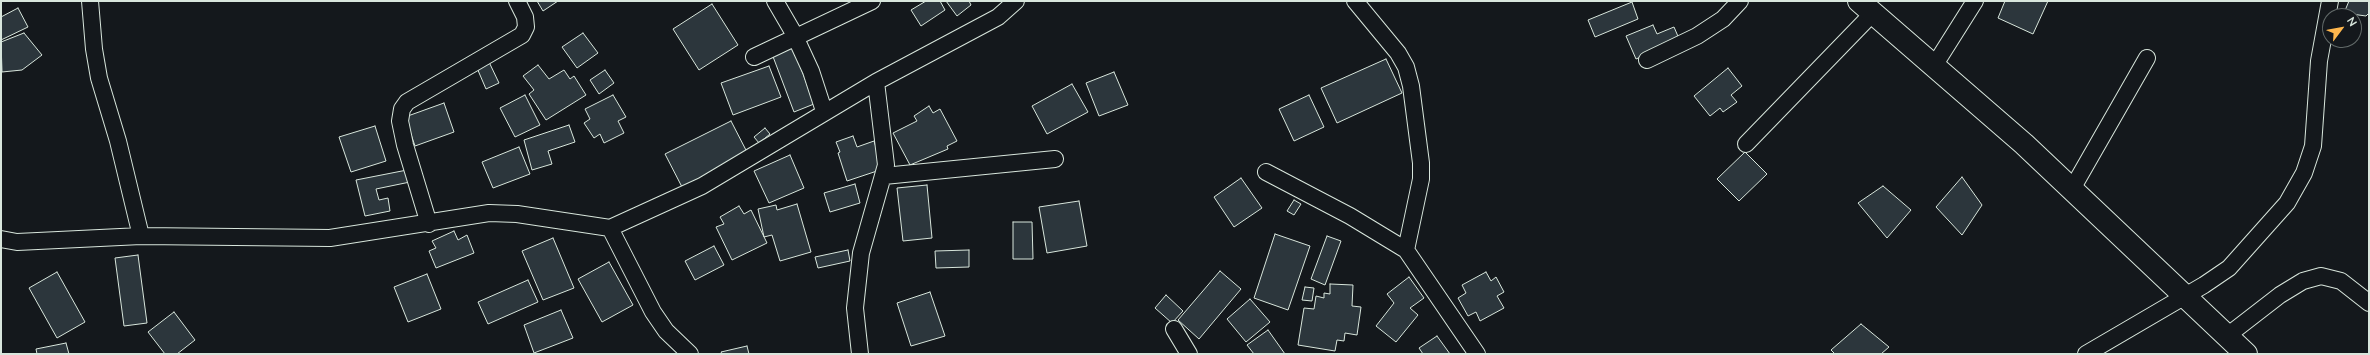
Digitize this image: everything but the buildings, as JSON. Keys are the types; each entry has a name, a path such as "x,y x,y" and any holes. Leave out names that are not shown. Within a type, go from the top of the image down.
{"street":[{"path":"90,1 94,49 99,78 118,141 142,236"},
{"path":"429,224 405,145 400,121 402,109 407,102 522,35 526,27 525,18 517,1"},
{"path":"775,1 795,37 811,71 824,111"},
{"path":"754,57 872,1"},
{"path":"1,239 17,242 142,236 330,238 429,224 489,213 517,214 610,228 702,186 824,111 998,17 1016,1"},
{"path":"1355,1 1398,53 1406,67 1411,86 1421,163 1421,179 1406,250"},
{"path":"1647,60 1697,36 1723,19 1740,1"},
{"path":"1934,66 1975,1"},
{"path":"2086,354 2185,296 2229,268 2287,203 2304,174 2313,146 2319,60 2330,1"},
{"path":"1746,144 1866,7 2024,144 2246,354"},
{"path":"2072,189 2147,58"},
{"path":"860,354 855,308 861,253 886,165 876,82"},
{"path":"884,176 1055,159"},
{"path":"1266,172 1350,216 1406,250 1477,354"},
{"path":"610,228 653,312 666,331 690,354"},
{"path":"2227,336 2280,295 2302,281 2321,276 2340,281 2369,303"},
{"path":"1174,329 1189,354"}]}
